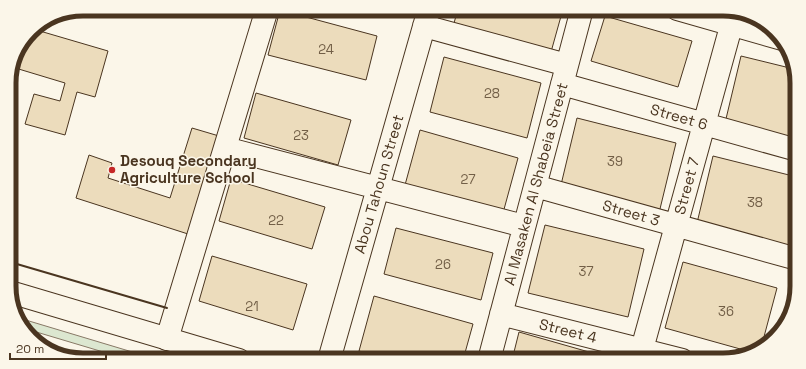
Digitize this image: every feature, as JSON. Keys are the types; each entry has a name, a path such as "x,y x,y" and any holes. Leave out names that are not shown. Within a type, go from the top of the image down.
{"street":[{"path":"167,339 265,16"},
{"name":"Al Masaken Al Shabeia Street","path":"491,353 580,16"},
{"path":"721,16 733,18 765,31"},
{"name":"Street 6","path":"427,18 565,74 704,124 790,148"},
{"name":"Abou Tahoun Street","path":"331,353 427,18"},
{"name":"Street 7","path":"641,353 733,18"},
{"path":"225,148 524,226"},
{"name":"Street 3","path":"535,186 790,257"},
{"path":"17,294 215,353"},
{"name":"Street 4","path":"501,314 633,353"}],"green space":[{"path":"26,320 136,353 107,353 34,331"}],"building":[{"path":"278,16 302,16 377,36 366,80 268,55"},
{"path":"456,16 561,16 551,52 454,23"},
{"path":"605,16 692,41 678,87 591,61"},
{"path":"41,31 108,51 95,97 77,92 65,135 25,124 34,94 60,101 65,83 18,69 27,46"},
{"path":"741,56 788,68 790,83 790,138 725,123"},
{"path":"444,57 541,83 527,138 430,112"},
{"path":"256,93 351,120 338,165 244,138"},
{"path":"577,118 676,143 659,213 560,189"},
{"path":"192,128 219,136 188,234 76,198 89,155 112,163 108,178 170,198"},
{"path":"420,130 518,158 503,213 405,185"},
{"path":"713,156 790,175 790,246 697,223"},
{"path":"231,179 325,207 312,249 219,221"},
{"path":"545,225 644,249 628,317 528,293"},
{"path":"396,228 493,253 481,300 384,274"},
{"path":"212,256 307,284 293,330 199,301"},
{"path":"683,262 777,288 763,339 742,350 665,328"},
{"path":"374,296 473,324 465,353 366,353 359,351"},
{"path":"519,332 592,353 514,353"}],"wall":[{"path":"16,264 167,308"}],"place":[{"name":"Desouq Secondary Agriculture School","path":"112,170"}]}
